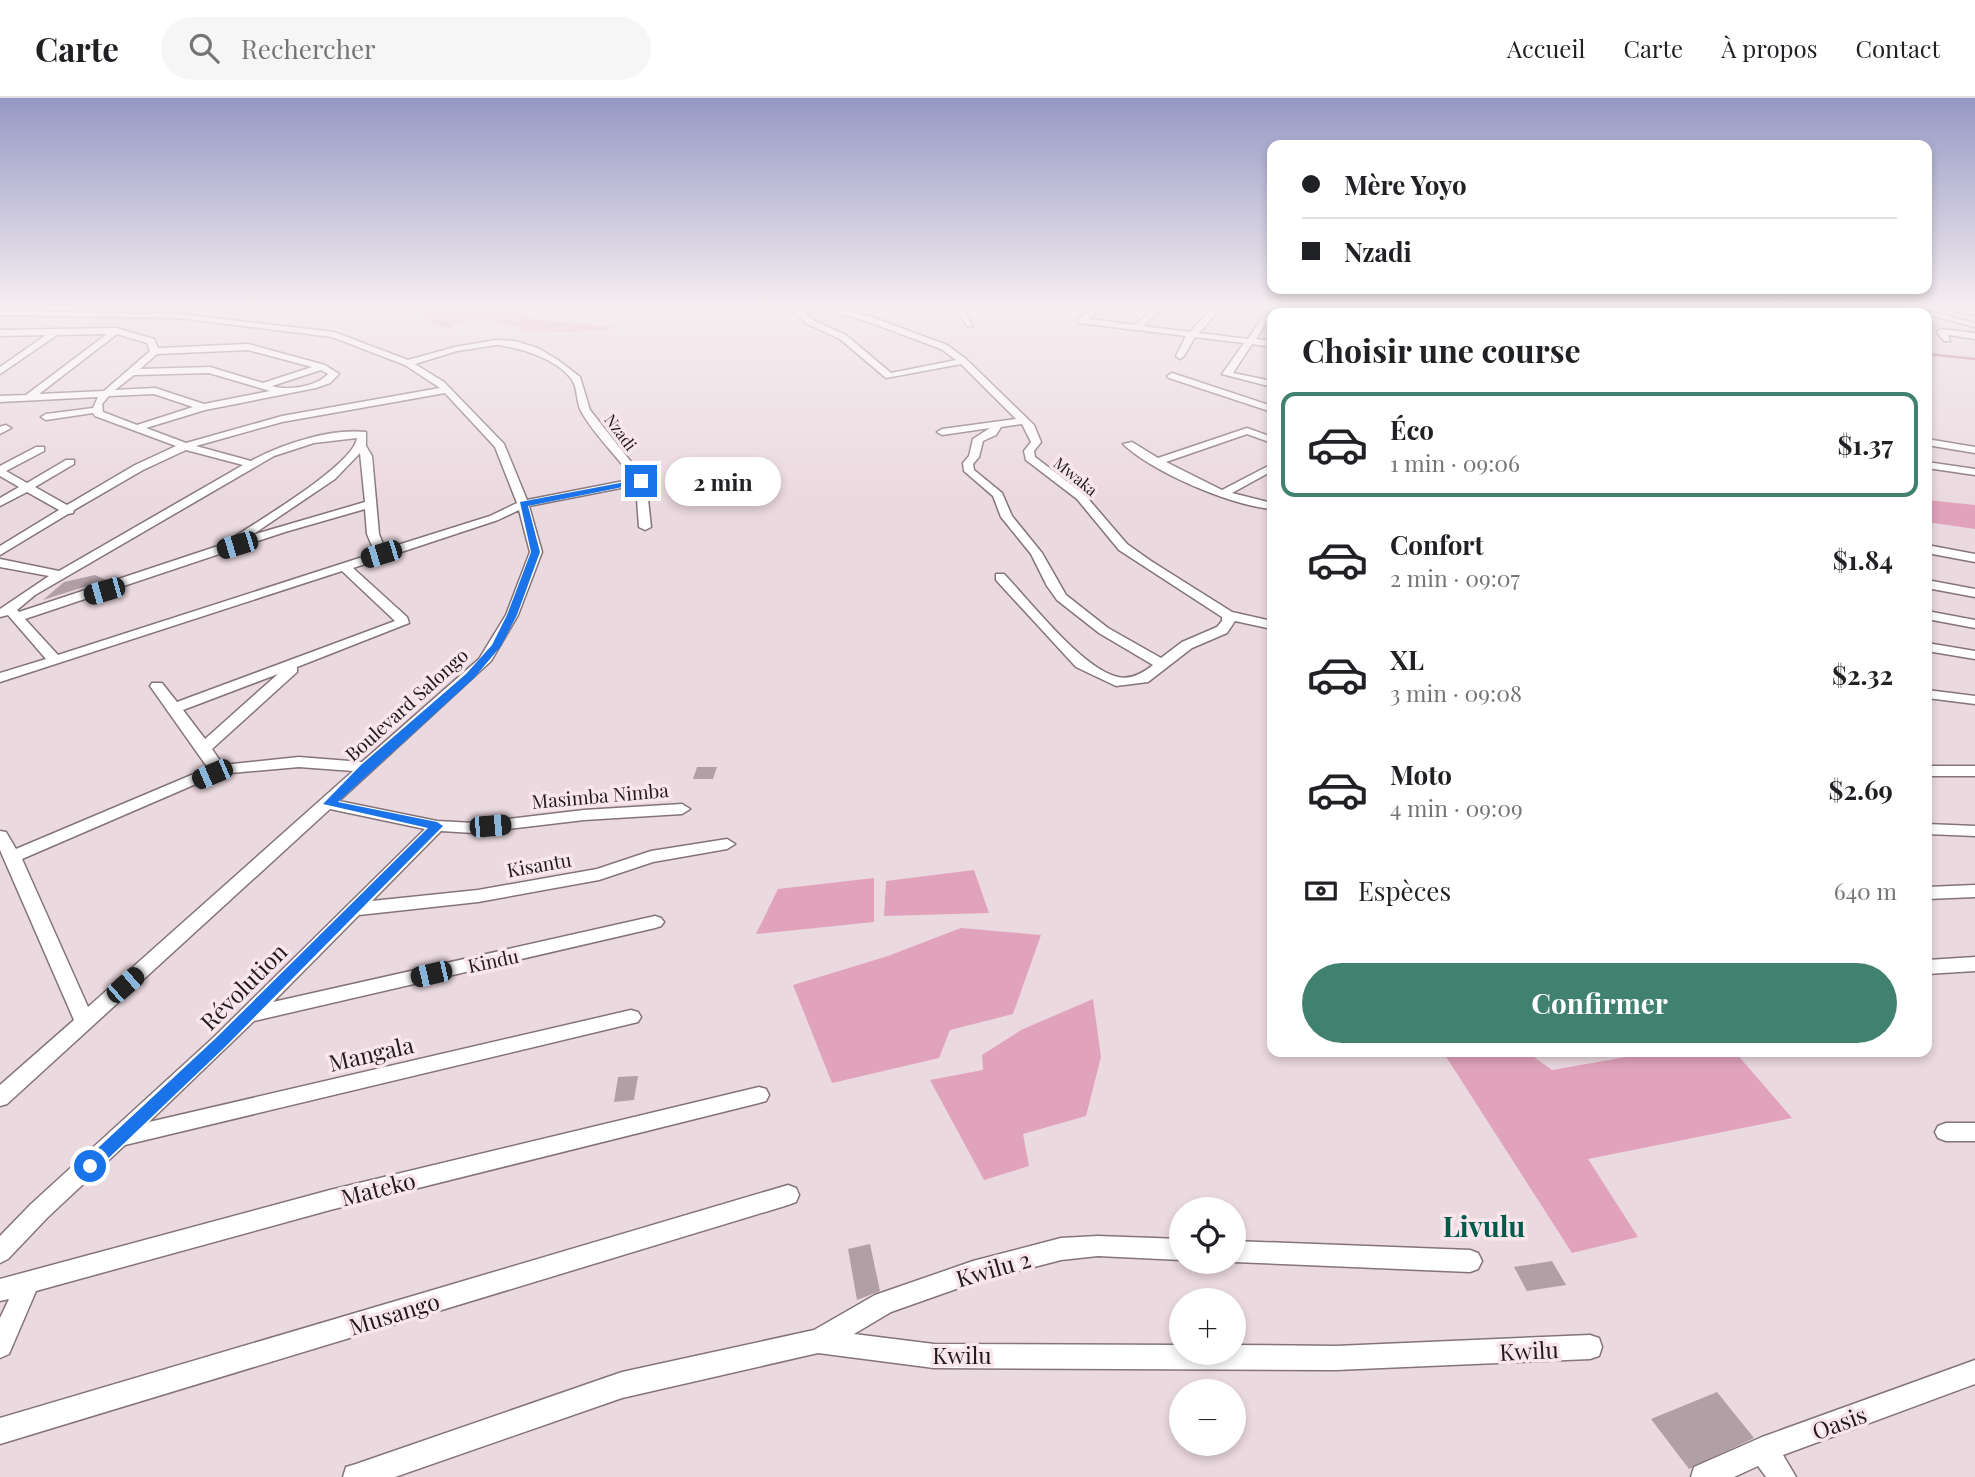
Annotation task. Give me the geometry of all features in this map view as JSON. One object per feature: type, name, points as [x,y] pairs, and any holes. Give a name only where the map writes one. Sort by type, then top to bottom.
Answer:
[{"type":"street","points":[[29,397],[64,370]]},
{"type":"street","points":[[96,410],[105,395],[134,372],[171,370]]},
{"type":"street","points":[[207,370],[282,392]]},
{"type":"street","points":[[263,386],[312,370]]},
{"type":"street","points":[[137,428],[203,407],[313,386],[332,378],[330,370]]},
{"type":"street","name":"Boulevard Salongo","points":[[0,1098],[329,804],[365,767],[470,676],[496,646],[512,615],[536,552],[523,504],[500,446],[447,390],[419,370]]},
{"type":"street","name":"Nzadi","points":[[564,370],[577,379],[585,410],[641,481]]},
{"type":"street","points":[[882,370],[889,376],[917,370]]},
{"type":"street","points":[[972,370],[1023,421]]},
{"type":"street","points":[[1230,370],[1227,374],[1267,383]]},
{"type":"street","points":[[1172,376],[1267,407]]},
{"type":"street","points":[[0,551],[133,472],[185,446],[264,424],[447,390]]},
{"type":"street","points":[[1,399],[162,392],[203,407]]},
{"type":"street","points":[[46,417],[96,410]]},
{"type":"street","points":[[96,410],[102,417],[185,446],[252,464]]},
{"type":"street","points":[[942,432],[1023,421]]},
{"type":"street","name":"Mwaka","points":[[1023,421],[1031,427],[1036,442],[1029,451],[1030,458],[1081,497],[1123,547],[1228,615],[1267,624]]},
{"type":"street","points":[[998,424],[992,433],[978,439],[974,457],[968,463],[969,471],[998,495],[1000,510],[1036,551],[1053,586],[1069,602],[1126,645],[1163,665]]},
{"type":"street","points":[[1157,462],[1247,431],[1267,438]]},
{"type":"street","points":[[9,613],[31,592],[270,454],[329,436],[362,434],[361,446],[367,456],[373,534],[381,554]]},
{"type":"street","points":[[1932,443],[1975,450]]},
{"type":"street","points":[[1128,444],[1157,462],[1224,493],[1251,503],[1267,505]]},
{"type":"street","points":[[221,550],[331,477],[361,446]]},
{"type":"street","points":[[0,471],[40,449]]},
{"type":"street","points":[[0,503],[70,462]]},
{"type":"street","points":[[1932,466],[1975,472]]},
{"type":"street","points":[[1224,493],[1267,470]]},
{"type":"street","points":[[0,471],[69,511]]},
{"type":"street","points":[[0,678],[342,565],[510,513],[523,504],[641,481]]},
{"type":"street","points":[[641,481],[638,484],[645,503],[645,527]]},
{"type":"street","points":[[9,613],[116,588],[221,550],[369,503]]},
{"type":"street","points":[[1932,550],[1975,558]]},
{"type":"street","points":[[0,563],[61,575]]},
{"type":"street","points":[[175,708],[402,623],[402,620],[342,565]]},
{"type":"street","points":[[1000,577],[1093,673],[1124,683],[1143,679],[1187,645],[1222,629],[1229,622],[1228,615]]},
{"type":"street","points":[[1932,585],[1975,593]]},
{"type":"street","points":[[9,613],[55,660]]},
{"type":"street","points":[[1932,616],[1975,624]]},
{"type":"street","points":[[1932,649],[1975,655]]},
{"type":"street","points":[[204,748],[299,662]]},
{"type":"street","points":[[157,686],[204,748],[216,770]]},
{"type":"street","points":[[1932,695],[1975,700]]},
{"type":"street","points":[[13,857],[216,770],[299,762],[365,767]]},
{"type":"street","points":[[1932,771],[1975,771]]},
{"type":"street","points":[[329,804],[437,826]]},
{"type":"street","name":"Masimba Nimba","points":[[437,826],[474,828],[584,815],[682,809]]},
{"type":"street","name":"Révolution","points":[[0,1252],[39,1211],[123,1136],[249,1015],[437,826]]},
{"type":"street","points":[[1932,829],[1975,831]]},
{"type":"street","points":[[0,836],[13,857],[84,1021]]},
{"type":"street","name":"Kisantu","points":[[355,909],[478,896],[599,874],[651,857],[727,844]]},
{"type":"street","points":[[1932,893],[1975,891]]},
{"type":"street","name":"Kindu","points":[[249,1015],[655,922]]},
{"type":"street","points":[[1932,967],[1975,964]]},
{"type":"street","name":"Mangala","points":[[123,1136],[631,1017]]},
{"type":"street","name":"Mateko","points":[[0,1290],[381,1187],[759,1095]]},
{"type":"street","points":[[1946,1132],[1975,1132]]},
{"type":"street","name":"Musango","points":[[0,1431],[788,1195]]},
{"type":"street","name":"Kwilu 2","points":[[818,1341],[884,1303],[973,1272],[1060,1249],[1098,1246],[1169,1250]]},
{"type":"street","points":[[1246,1252],[1470,1261]]},
{"type":"street","points":[[0,1346],[28,1282]]},
{"type":"street","name":"Kwilu","points":[[356,1477],[621,1385],[818,1341],[934,1356],[1336,1358],[1590,1347]]},
{"type":"street","name":"Oasis","points":[[1704,1477],[1762,1450],[1975,1372]]},
{"type":"street","points":[[1762,1450],[1783,1477]]},
{"type":"shaded area","points":[[1932,501],[1975,505],[1975,529],[1932,523]]},
{"type":"shaded area","points":[[974,870],[989,913],[884,916],[886,881]]},
{"type":"shaded area","points":[[874,878],[874,922],[756,934],[778,889]]},
{"type":"shaded area","points":[[961,928],[1041,935],[1013,1014],[950,1030],[939,1058],[832,1083],[793,985],[888,956]]},
{"type":"shaded area","points":[[1093,999],[1101,1057],[1086,1116],[1023,1134],[1029,1166],[984,1180],[930,1080],[983,1070],[982,1055],[1021,1030]]},
{"type":"shaded area","points":[[1446,1057],[1534,1057],[1552,1070],[1626,1057],[1739,1057],[1792,1118],[1588,1159],[1638,1237],[1572,1253]]},
{"type":"building","points":[[95,575],[106,580],[43,600],[64,582]]},
{"type":"building","points":[[697,767],[717,767],[713,779],[693,779]]},
{"type":"building","points":[[638,1076],[634,1100],[614,1102],[618,1077]]},
{"type":"building","points":[[870,1244],[880,1291],[857,1300],[848,1249]]},
{"type":"building","points":[[1552,1261],[1566,1285],[1527,1291],[1514,1267]]},
{"type":"building","points":[[1717,1392],[1754,1438],[1689,1469],[1651,1419]]},
{"type":"district","name":"Livulu","points":[[1484,1225]]},
{"type":"route","points":[[90,1166],[221,1042],[437,826],[329,804],[365,767],[470,676],[496,646],[512,615],[536,552],[523,504],[641,481]]}]
